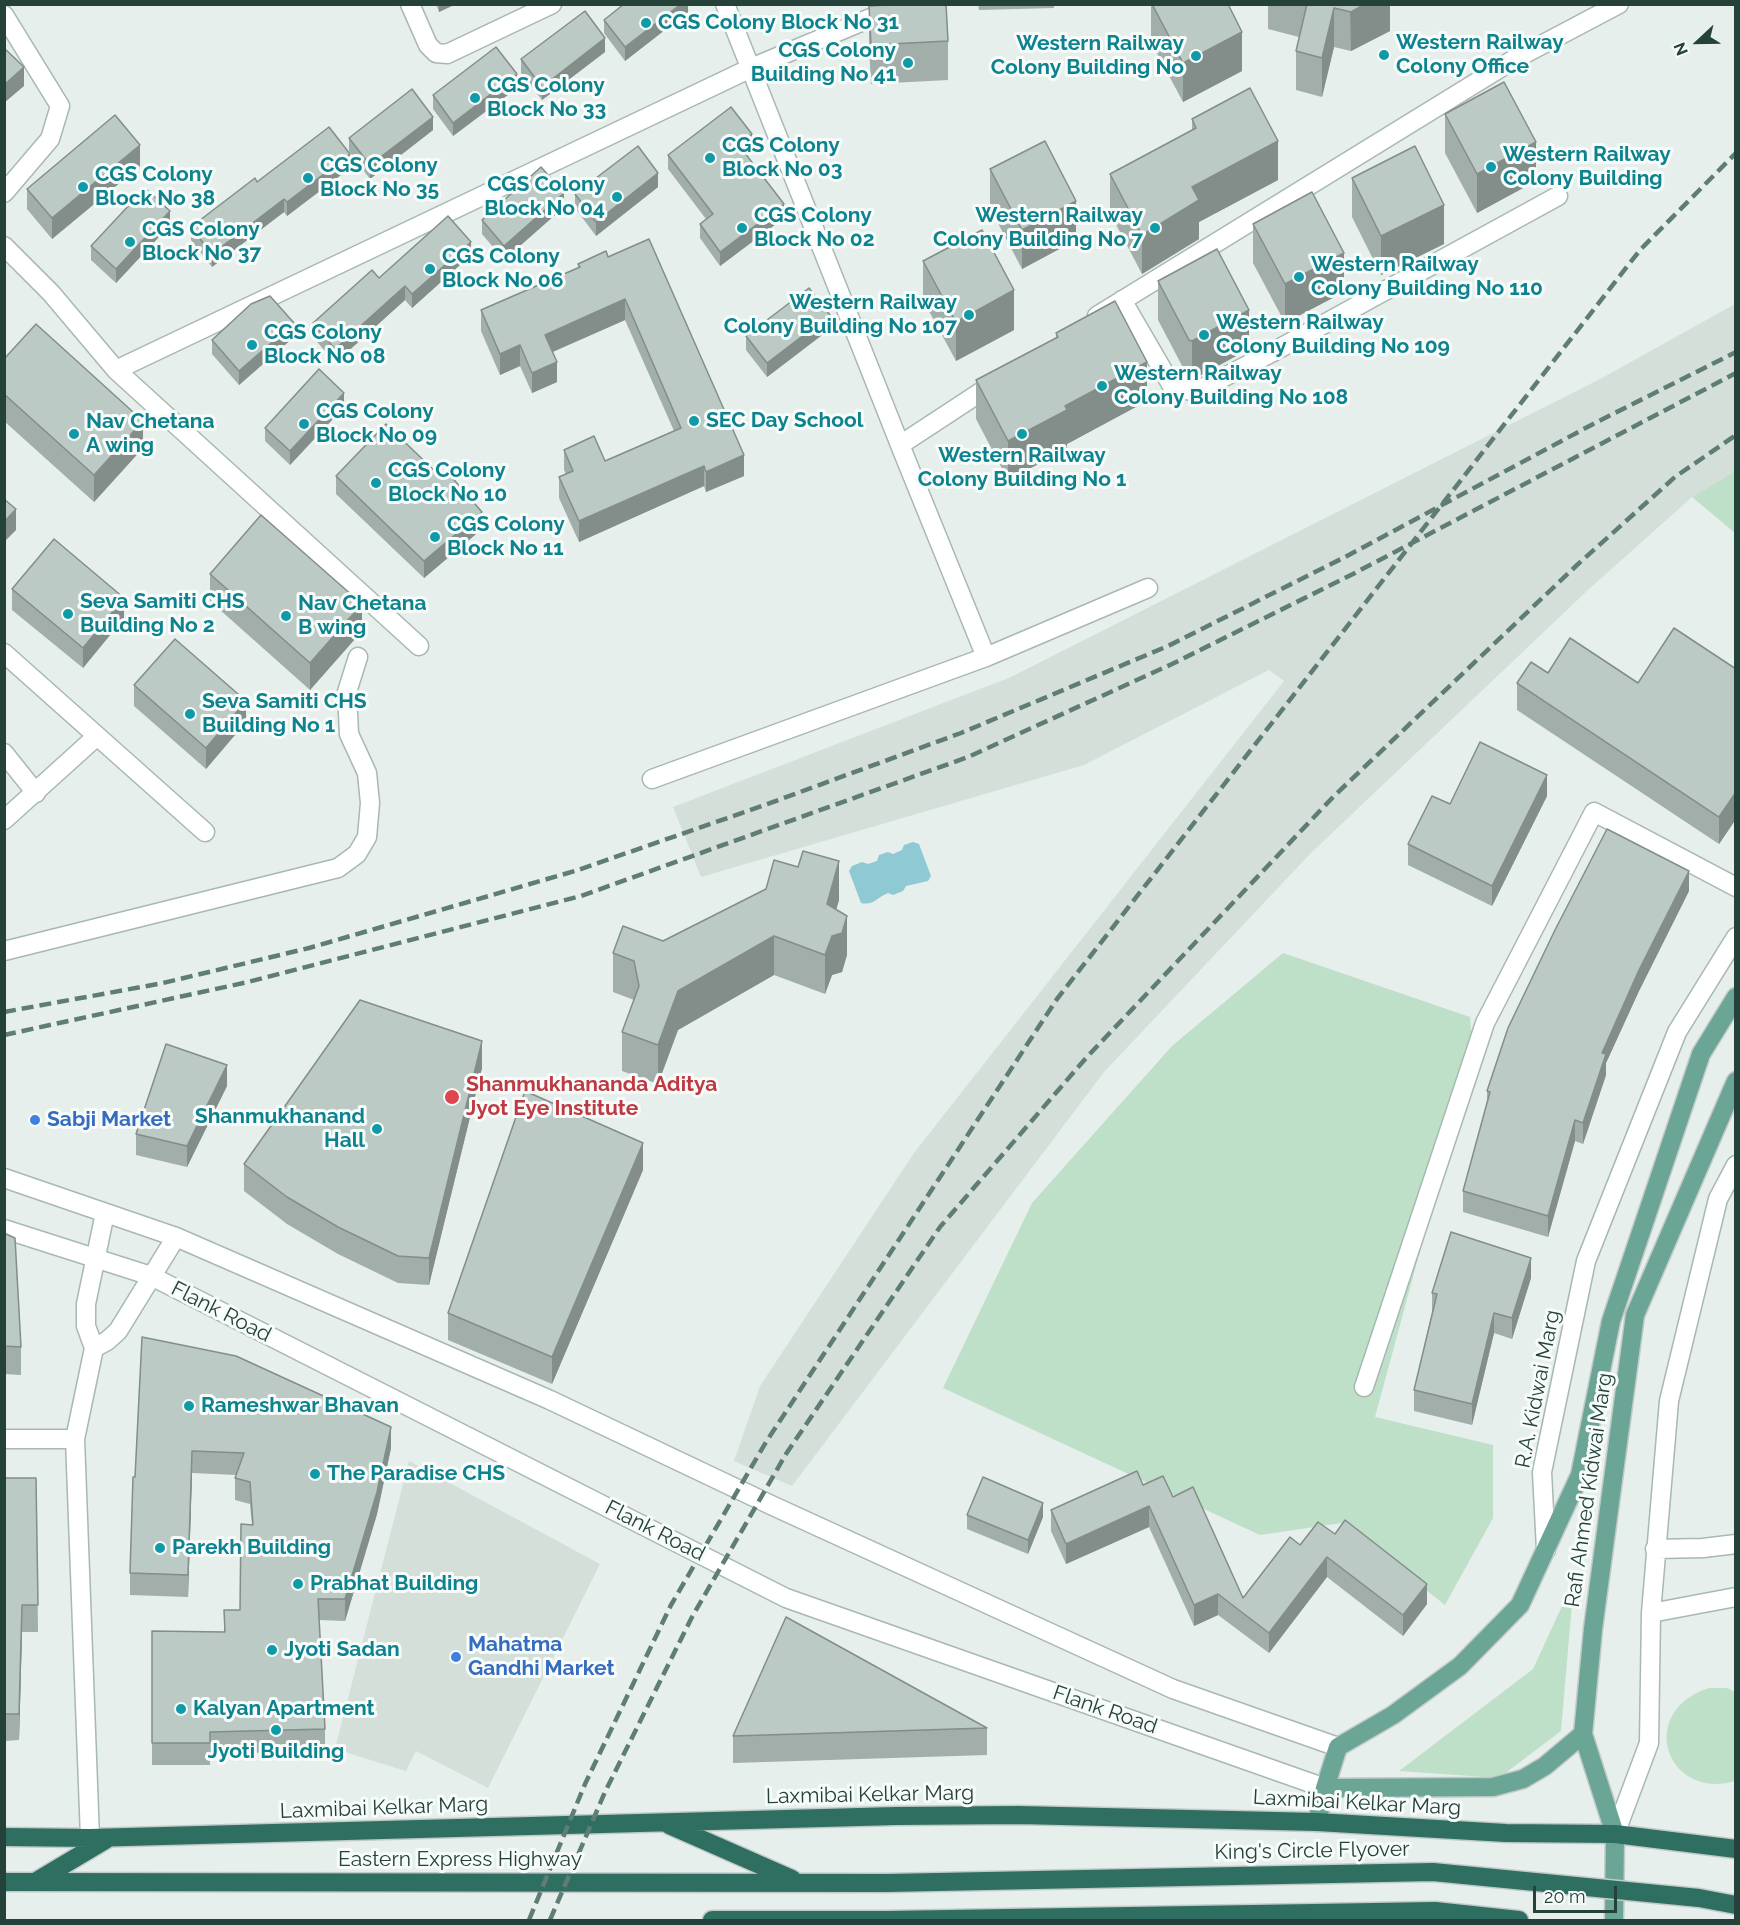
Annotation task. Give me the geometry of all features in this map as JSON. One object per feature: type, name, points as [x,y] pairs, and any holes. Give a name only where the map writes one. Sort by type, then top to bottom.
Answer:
[{"type":"highway","name":"Laxmibai Kelkar Marg","points":[[4,1837],[109,1838],[1019,1815],[1317,1822],[1506,1833],[1615,1834],[1736,1849]]},
{"type":"highway","points":[[664,1823],[799,1883]]},
{"type":"highway","points":[[34,1883],[109,1838]]},
{"type":"highway","name":"King's Circle Flyover","points":[[887,1883],[1433,1872],[1699,1898],[1736,1905]]},
{"type":"highway","name":"Eastern Express Highway","points":[[4,1882],[887,1883]]},
{"type":"highway","points":[[712,1920],[887,1920],[1435,1911],[1519,1920]]},
{"type":"main road","points":[[1546,1550],[1580,1475],[1611,1322],[1701,1054],[1736,997]]},
{"type":"main road","name":"Rafi Ahmed Kidwai Marg","points":[[1614,1920],[1615,1834],[1583,1734],[1593,1629],[1635,1315],[1736,1081]]},
{"type":"main road","name":"R.A. Kidwai Marg","points":[[1338,1747],[1393,1715],[1460,1666],[1520,1605],[1546,1550]]},
{"type":"main road","points":[[1325,1788],[1493,1787],[1523,1779],[1545,1767],[1583,1734]]},
{"type":"main road","points":[[1317,1822],[1338,1747]]},
{"type":"street","points":[[410,4],[428,45],[436,53],[447,54],[552,4]]},
{"type":"street","points":[[724,4],[986,657]]},
{"type":"street","points":[[116,370],[751,68],[904,4]]},
{"type":"street","points":[[1084,325],[1513,60],[1620,4]]},
{"type":"street","points":[[4,15],[60,106],[50,139],[4,193]]},
{"type":"street","points":[[1122,300],[1172,386],[1195,392],[1558,196]]},
{"type":"street","points":[[4,246],[51,293],[116,370],[419,646]]},
{"type":"street","points":[[900,445],[1006,376]]},
{"type":"street","points":[[652,779],[986,657],[1148,588]]},
{"type":"street","points":[[4,653],[205,832]]},
{"type":"street","points":[[4,951],[338,868],[357,854],[367,837],[370,803],[366,773],[349,734],[347,692],[358,657]]},
{"type":"street","points":[[4,820],[97,736]]},
{"type":"street","points":[[4,753],[36,793]]},
{"type":"street","points":[[1364,1387],[1485,1023],[1594,812],[1736,887]]},
{"type":"street","name":"R.A. Kidwai Marg","points":[[1546,1550],[1542,1472],[1586,1261],[1677,1032],[1736,937]]},
{"type":"street","points":[[1615,1834],[1649,1743],[1651,1613],[1669,1401],[1718,1199],[1736,1166]]},
{"type":"street","points":[[4,1178],[176,1237],[550,1400],[771,1505],[1173,1689],[1338,1747]]},
{"type":"street","points":[[90,1838],[75,1440],[94,1348],[86,1326],[86,1304],[105,1213]]},
{"type":"street","name":"Flank Road","points":[[4,1229],[151,1276],[786,1598],[1325,1788]]},
{"type":"street","points":[[94,1348],[107,1341],[118,1331],[176,1237]]},
{"type":"street","points":[[4,1439],[75,1440]]},
{"type":"street","points":[[1655,1549],[1703,1548],[1736,1544]]},
{"type":"street","points":[[1651,1613],[1736,1597]]},
{"type":"shaded area","points":[[1735,304],[1735,471],[1692,497],[1588,590],[1311,853],[1104,1072],[792,1486],[734,1461],[760,1386],[914,1153],[1284,681],[1269,670],[1084,765],[701,877],[673,807],[1011,677],[1602,378]]},
{"type":"shaded area","name":"Mahatma Gandhi Market","points":[[409,1461],[600,1564],[488,1788],[416,1751],[406,1771],[335,1749]]},
{"type":"green space","points":[[1735,471],[1735,533],[1692,497]]},
{"type":"green space","points":[[1283,953],[1470,1017],[1473,1056],[1375,1417],[1493,1445],[1493,1518],[1445,1605],[1342,1523],[1260,1535],[943,1388],[1032,1203],[1172,1046]]},
{"type":"green space","points":[[1574,1580],[1561,1731],[1499,1778],[1399,1771],[1533,1669]]},
{"type":"green space","points":[[1709,1688],[1727,1688],[1735,1692],[1735,1781],[1711,1784],[1692,1778],[1677,1766],[1669,1751],[1667,1733],[1673,1715],[1686,1699]]},
{"type":"water","points":[[913,842],[919,844],[931,876],[928,881],[906,886],[903,891],[893,895],[888,893],[872,902],[861,903],[849,871],[852,866],[862,862],[868,864],[877,861],[879,855],[888,852],[893,854],[902,850],[904,845]]},
{"type":"building","points":[[624,4],[681,4],[625,47],[604,20]]},
{"type":"building","points":[[946,4],[948,41],[871,45],[869,6]]},
{"type":"building","points":[[1152,4],[1228,4],[1242,32],[1183,63]]},
{"type":"building","points":[[1307,4],[1365,4],[1351,12],[1334,8],[1322,58],[1296,51]]},
{"type":"building","points":[[585,11],[605,38],[542,87],[521,59]]},
{"type":"building","name":"CGS Colony Block No 33","points":[[496,47],[517,74],[453,123],[433,95]]},
{"type":"building","points":[[4,48],[24,67],[4,85]]},
{"type":"building","points":[[1504,82],[1536,142],[1477,174],[1445,114]]},
{"type":"building","points":[[1250,88],[1278,141],[1192,187],[1199,200],[1142,235],[1110,174],[1196,128],[1192,119]]},
{"type":"building","points":[[412,89],[433,117],[370,165],[349,138]]},
{"type":"building","points":[[731,107],[752,134],[738,144],[784,204],[720,252],[700,224],[713,214],[668,155]]},
{"type":"building","points":[[115,115],[140,145],[52,218],[27,189]]},
{"type":"building","points":[[329,127],[350,154],[287,202],[284,199],[212,254],[191,227],[255,178],[257,182]]},
{"type":"building","points":[[1045,141],[1076,201],[1022,230],[990,169]]},
{"type":"building","name":"CGS Colony Block No 04","points":[[638,146],[658,173],[596,222],[575,194]]},
{"type":"building","points":[[1415,146],[1444,205],[1381,236],[1352,178]]},
{"type":"building","points":[[541,167],[564,193],[504,246],[482,220]]},
{"type":"building","name":"CGS Colony Block No 37","points":[[145,188],[170,211],[116,269],[91,246]]},
{"type":"building","points":[[1312,192],[1344,253],[1285,284],[1253,224]]},
{"type":"building","points":[[448,216],[471,242],[412,294],[405,286],[335,349],[313,323],[372,270],[379,278]]},
{"type":"building","points":[[982,230],[1014,290],[956,322],[923,261]]},
{"type":"building","name":"SEC Day School","points":[[649,239],[744,455],[706,472],[704,466],[579,521],[559,477],[573,471],[564,450],[594,436],[605,461],[681,428],[625,299],[545,335],[557,362],[532,373],[520,345],[500,354],[481,310],[580,267],[578,264],[606,251],[608,257]]},
{"type":"building","points":[[1217,249],[1249,310],[1192,341],[1189,340],[1158,281]]},
{"type":"building","points":[[809,288],[830,315],[767,363],[746,336]]},
{"type":"building","name":"CGS Colony Block No 08","points":[[270,296],[294,323],[239,371],[212,340],[251,304]]},
{"type":"building","points":[[1115,301],[1147,362],[1065,406],[1067,410],[1008,441],[976,380],[1058,337],[1056,333]]},
{"type":"building","name":"Nav Chetana A wing","points":[[36,324],[143,421],[94,475],[4,394],[4,359]]},
{"type":"building","name":"CGS Colony Block No 09","points":[[319,369],[344,393],[290,451],[265,428]]},
{"type":"building","points":[[386,424],[443,479],[449,474],[482,512],[424,561],[336,476]]},
{"type":"building","points":[[4,499],[16,509],[4,522]]},
{"type":"building","name":"Nav Chetana B wing","points":[[261,515],[362,604],[310,663],[210,574]]},
{"type":"building","name":"Seva Samiti CHS Building No 2","points":[[54,539],[124,598],[83,648],[12,589]]},
{"type":"building","points":[[1674,628],[1736,669],[1736,792],[1719,817],[1517,683],[1531,662],[1548,673],[1570,638],[1638,683]]},
{"type":"building","name":"Seva Samiti CHS Building No 1","points":[[175,639],[246,701],[206,748],[134,685]]},
{"type":"building","points":[[1480,742],[1547,775],[1492,886],[1408,844],[1432,796],[1450,804]]},
{"type":"building","points":[[1607,829],[1689,871],[1639,970],[1602,1053],[1606,1054],[1583,1123],[1575,1120],[1548,1216],[1463,1191],[1490,1092],[1487,1091],[1508,1028]]},
{"type":"building","points":[[803,851],[839,861],[827,904],[847,916],[842,933],[832,936],[825,955],[774,936],[678,991],[658,1045],[622,1032],[639,986],[634,961],[613,953],[623,926],[663,941],[766,889],[774,860],[798,867]]},
{"type":"building","name":"Shanmukhanand Hall","points":[[360,1000],[482,1041],[429,1258],[398,1256],[338,1227],[287,1197],[244,1164]]},
{"type":"building","points":[[166,1044],[227,1065],[187,1146],[136,1134]]},
{"type":"building","points":[[525,1091],[643,1143],[552,1357],[448,1313]]},
{"type":"building","points":[[1451,1232],[1531,1258],[1512,1318],[1494,1313],[1472,1404],[1414,1390],[1437,1294],[1432,1293]]},
{"type":"building","points":[[4,1233],[15,1238],[21,1347],[4,1346]]},
{"type":"building","points":[[142,1337],[236,1356],[391,1427],[377,1492],[345,1599],[318,1599],[325,1729],[210,1732],[210,1743],[152,1743],[152,1631],[225,1632],[224,1610],[240,1610],[241,1524],[253,1525],[250,1482],[235,1478],[244,1453],[192,1451],[188,1575],[130,1573],[133,1477],[135,1477]]},
{"type":"building","points":[[1137,1471],[1143,1485],[1163,1476],[1173,1497],[1193,1487],[1243,1598],[1290,1537],[1300,1545],[1318,1522],[1335,1534],[1345,1520],[1427,1584],[1403,1615],[1327,1557],[1269,1633],[1218,1594],[1194,1605],[1149,1506],[1066,1544],[1051,1510]]},
{"type":"building","points":[[983,1477],[1043,1503],[1028,1540],[967,1515]]},
{"type":"building","points":[[4,1478],[36,1478],[38,1605],[22,1605],[19,1714],[4,1714]]},
{"type":"building","points":[[786,1617],[987,1728],[733,1736]]},
{"type":"railway","points":[[529,1920],[585,1784],[671,1605],[766,1442],[1057,999],[1640,250],[1736,153]]},
{"type":"railway","points":[[4,1012],[163,983],[309,948],[575,871],[961,733],[1168,646],[1345,557],[1595,423],[1736,352]]},
{"type":"railway","points":[[4,1035],[248,982],[581,896],[968,757],[1172,664],[1351,575],[1736,373]]},
{"type":"railway","points":[[550,1920],[605,1792],[692,1617],[786,1454],[940,1227],[1086,1058],[1334,796],[1577,565],[1675,477],[1736,435]]},
{"type":"place","name":"CGS Colony Block No 31","points":[[646,23]]},
{"type":"place","name":"Western Railway Colony Office","points":[[1384,55]]},
{"type":"place","name":"Western Railway Colony Building No","points":[[1196,56]]},
{"type":"place","name":"CGS Colony Building No 41","points":[[908,63]]},
{"type":"place","name":"CGS Colony Block No 33","points":[[475,98]]},
{"type":"place","name":"CGS Colony Block No 03","points":[[710,158]]},
{"type":"place","name":"Western Railway Colony Building","points":[[1491,167]]},
{"type":"place","name":"CGS Colony Block No 35","points":[[308,178]]},
{"type":"place","name":"CGS Colony Block No 38","points":[[83,187]]},
{"type":"place","name":"CGS Colony Block No 04","points":[[617,197]]},
{"type":"place","name":"CGS Colony Block No 02","points":[[742,228]]},
{"type":"place","name":"Western Railway Colony Building No 7","points":[[1155,228]]},
{"type":"place","name":"CGS Colony Block No 37","points":[[130,242]]},
{"type":"place","name":"CGS Colony Block No 06","points":[[430,269]]},
{"type":"place","name":"Western Railway Colony Building No 110","points":[[1299,277]]},
{"type":"place","name":"Western Railway Colony Building No 107","points":[[969,315]]},
{"type":"place","name":"Western Railway Colony Building No 109","points":[[1204,335]]},
{"type":"place","name":"CGS Colony Block No 08","points":[[252,345]]},
{"type":"place","name":"Western Railway Colony Building No 108","points":[[1102,386]]},
{"type":"place","name":"SEC Day School","points":[[694,421]]},
{"type":"place","name":"CGS Colony Block No 09","points":[[304,424]]},
{"type":"place","name":"Nav Chetana A wing","points":[[74,434]]},
{"type":"place","name":"Western Railway Colony Building No 1","points":[[1022,434]]},
{"type":"place","name":"CGS Colony Block No 10","points":[[376,483]]},
{"type":"place","name":"CGS Colony Block No 11","points":[[435,537]]},
{"type":"place","name":"Seva Samiti CHS Building No 2","points":[[68,614]]},
{"type":"place","name":"Nav Chetana B wing","points":[[286,616]]},
{"type":"place","name":"Seva Samiti CHS Building No 1","points":[[190,714]]},
{"type":"place","name":"Shanmukhananda Aditya Jyot Eye Institute","points":[[452,1097]]},
{"type":"place","name":"Sabji Market","points":[[35,1120]]},
{"type":"place","name":"Shanmukhanand Hall","points":[[377,1129]]},
{"type":"place","name":"Rameshwar Bhavan","points":[[189,1406]]},
{"type":"place","name":"The Paradise CHS","points":[[315,1474]]},
{"type":"place","name":"Parekh Building","points":[[160,1548]]},
{"type":"place","name":"Prabhat Building","points":[[298,1584]]},
{"type":"place","name":"Jyoti Sadan","points":[[272,1650]]},
{"type":"place","name":"Mahatma Gandhi Market","points":[[456,1657]]},
{"type":"place","name":"Kalyan Apartment","points":[[181,1709]]},
{"type":"place","name":"Jyoti Building","points":[[276,1730]]}]
